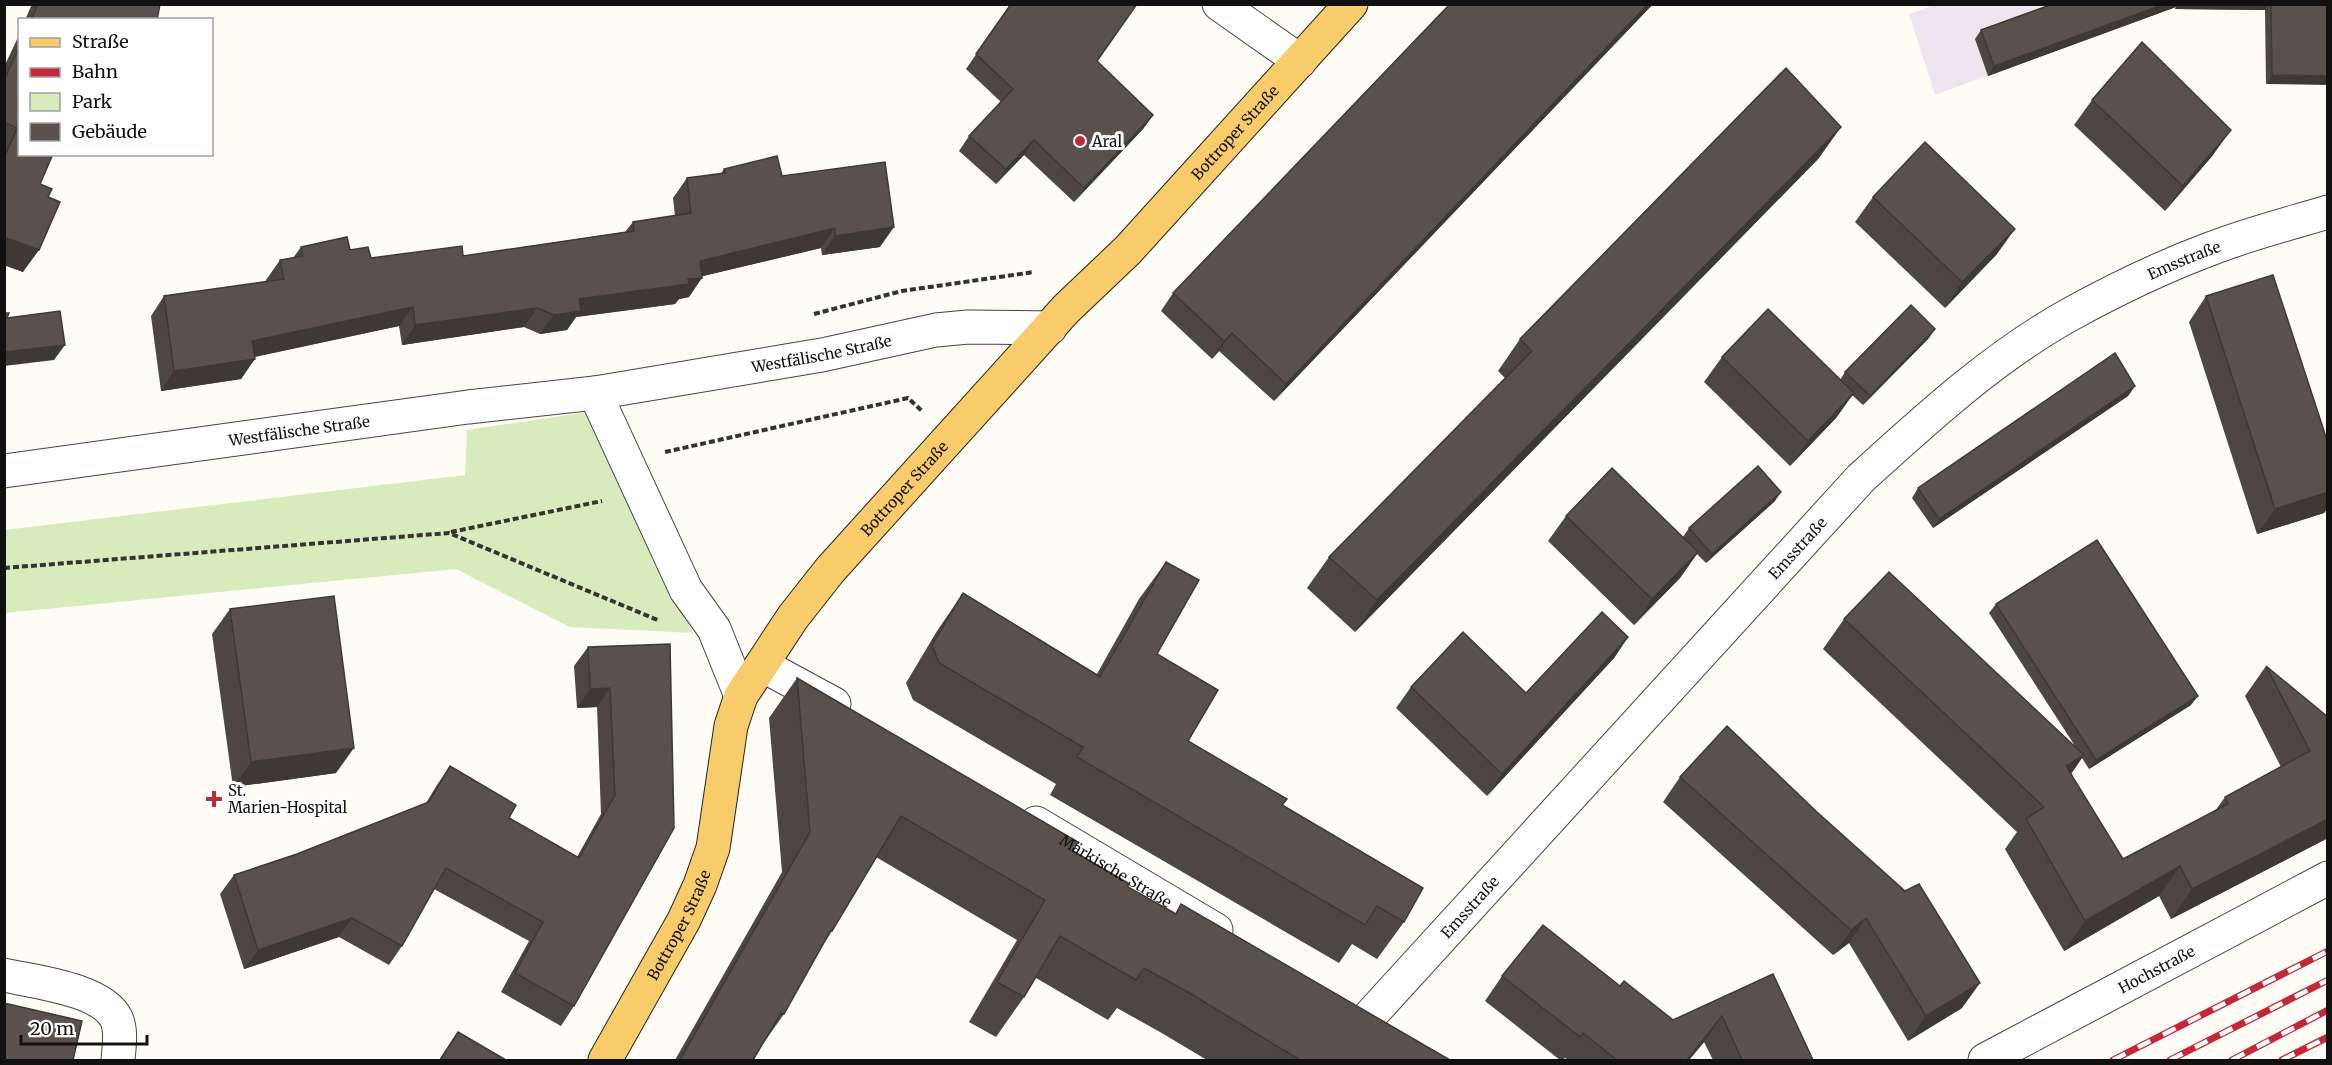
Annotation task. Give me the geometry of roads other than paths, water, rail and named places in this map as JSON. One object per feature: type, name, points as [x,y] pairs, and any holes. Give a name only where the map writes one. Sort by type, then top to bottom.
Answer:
[{"type":"main road","name":"Bottroper Straße","points":[[606,1060],[684,920],[700,885],[713,848],[732,726],[741,696],[793,617],[830,570],[1066,309],[1143,234],[1351,4]]},
{"type":"street","points":[[1219,4],[1300,61]]},
{"type":"street","name":"Emsstraße","points":[[1397,1037],[1357,1013],[1861,478],[1937,409],[2016,350],[2069,315],[2211,248],[2328,212]]},
{"type":"street","name":"Westfälische Straße","points":[[4,471],[468,407],[595,393],[822,355],[936,330],[968,327],[1050,328]]},
{"type":"street","points":[[595,393],[687,590],[714,629],[741,696]]},
{"type":"street","points":[[762,665],[859,719]]},
{"type":"street","name":"Märkische Straße","points":[[1011,809],[1245,947]]},
{"type":"street","name":"Hochstraße","points":[[1984,1060],[2328,878]]},
{"type":"street","points":[[4,975],[88,994],[107,1005],[117,1020],[118,1060]]},
{"type":"railway","points":[[2113,1060],[2328,951]]},
{"type":"railway","points":[[2170,1060],[2328,980]]},
{"type":"railway","points":[[2232,1060],[2328,1010]]},
{"type":"railway","points":[[2282,1060],[2328,1037]]},
{"type":"place","name":"Aral","points":[[1080,141]]},
{"type":"place","name":"St. Marien-Hospital","points":[[214,799]]}]
